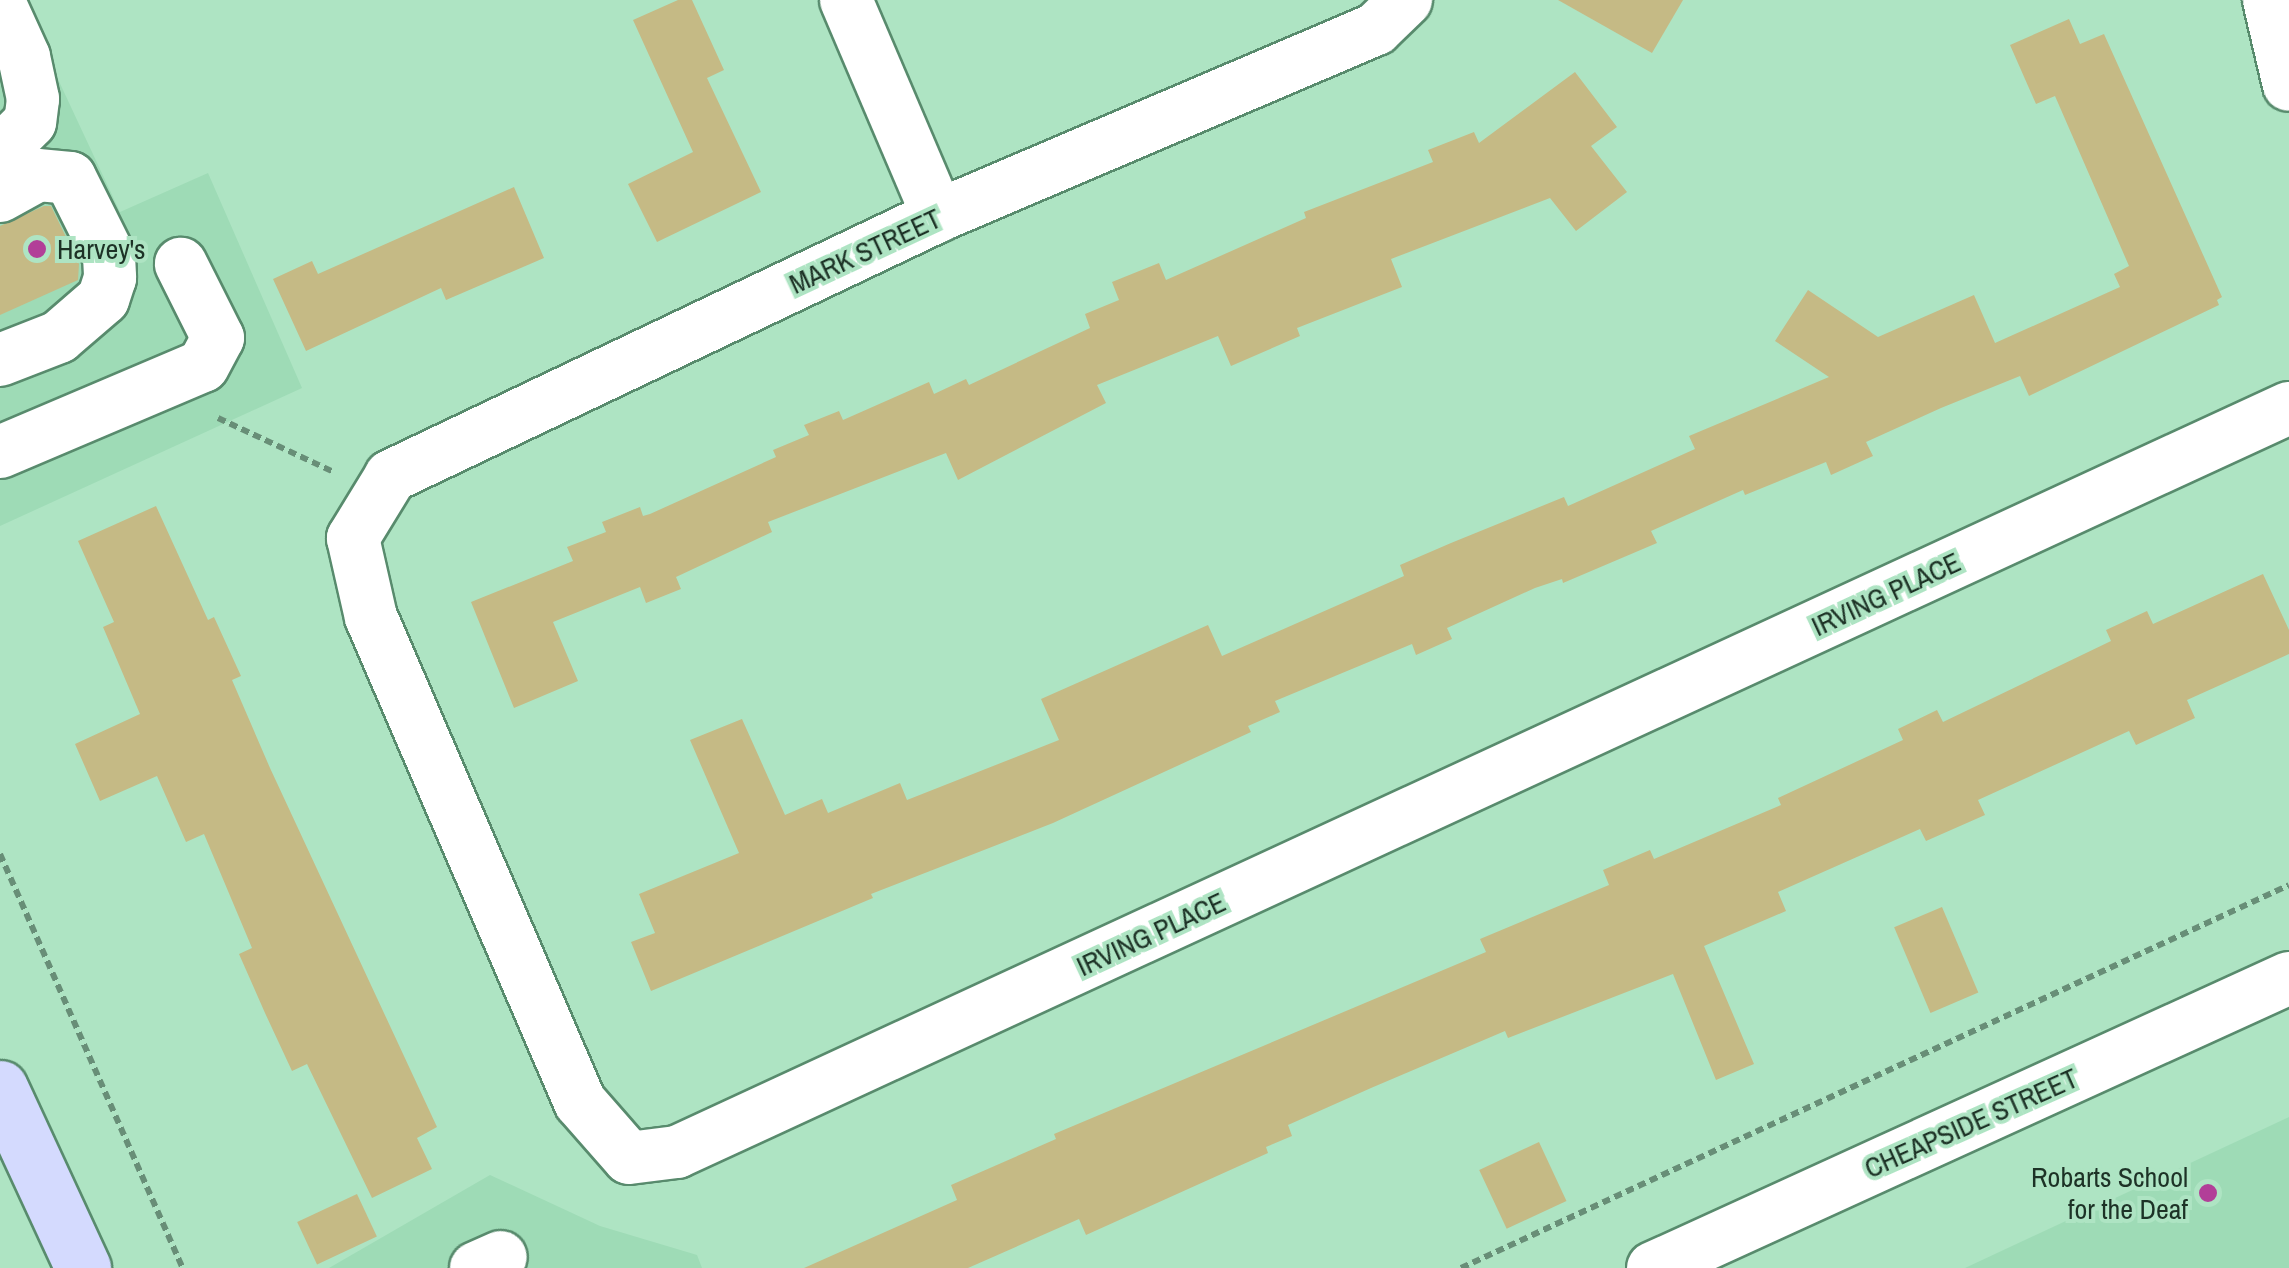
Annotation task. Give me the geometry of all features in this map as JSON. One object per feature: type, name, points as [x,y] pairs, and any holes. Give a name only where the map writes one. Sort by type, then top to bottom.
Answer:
[{"type":"main road","points":[[0,1088],[83,1268]]},
{"type":"street","points":[[846,0],[938,216]]},
{"type":"street","name":"MARK STREET","points":[[353,538],[390,476],[938,216],[1376,29],[1406,0]]},
{"type":"street","points":[[2269,0],[2289,84]]},
{"type":"street","points":[[0,4],[24,57],[33,99],[30,122],[0,152]]},
{"type":"street","points":[[0,196],[38,174],[70,178],[109,256],[110,278],[103,299],[59,336],[0,360]]},
{"type":"street","points":[[0,452],[203,366],[218,338],[181,264]]},
{"type":"street","name":"IRVING PLACE","points":[[353,538],[371,616],[580,1102],[628,1158],[677,1152],[2289,408]]},
{"type":"street","name":"CHEAPSIDE STREET","points":[[1653,1268],[2289,978]]},
{"type":"path","points":[[204,411],[339,474]]},
{"type":"path","points":[[0,854],[183,1268]]},
{"type":"path","points":[[1460,1268],[2289,885]]},
{"type":"shaded area","points":[[0,0],[21,0],[120,212],[208,173],[302,388],[0,526]]},
{"type":"shaded area","name":"Robarts School for the Deaf","points":[[2289,1117],[2289,1268],[1965,1268]]},
{"type":"shaded area","points":[[490,1175],[600,1226],[697,1255],[702,1268],[329,1268]]},
{"type":"building","points":[[678,0],[692,0],[724,70],[707,78],[761,192],[657,242],[628,184],[693,152],[633,20]]},
{"type":"building","points":[[1558,0],[1683,0],[1652,53]]},
{"type":"building","points":[[2069,19],[2080,44],[2104,34],[2222,297],[2217,300],[2219,305],[2029,396],[2020,376],[1941,408],[1866,442],[1873,456],[1831,475],[1826,462],[1745,495],[1743,490],[1651,531],[1657,543],[1563,583],[1562,579],[1535,588],[1447,628],[1452,639],[1416,655],[1412,644],[1275,701],[1280,712],[1248,726],[1251,732],[1053,823],[871,894],[873,898],[651,991],[631,942],[655,933],[639,894],[739,853],[690,740],[742,719],[785,815],[822,799],[828,813],[900,783],[907,800],[1059,740],[1041,699],[1208,625],[1222,656],[1404,576],[1400,565],[1564,497],[1568,506],[1695,449],[1689,436],[1829,377],[1775,341],[1808,290],[1878,337],[1974,295],[1995,343],[2120,287],[2114,274],[2129,266],[2055,96],[2036,104],[2010,45]]},
{"type":"building","points":[[1575,72],[1617,127],[1591,146],[1627,192],[1576,231],[1550,198],[1391,259],[1402,287],[1297,328],[1300,336],[1231,366],[1218,336],[1097,385],[1106,403],[958,480],[946,453],[768,522],[772,532],[676,577],[681,589],[646,603],[640,587],[553,622],[578,681],[514,708],[471,602],[573,561],[567,547],[606,532],[602,522],[640,507],[643,516],[650,514],[776,457],[773,450],[809,435],[804,425],[839,411],[843,420],[929,382],[934,394],[966,379],[969,385],[1090,328],[1085,314],[1119,300],[1112,282],[1159,263],[1166,280],[1306,218],[1304,212],[1433,162],[1428,150],[1474,132],[1479,143]]},
{"type":"building","points":[[514,187],[544,258],[446,300],[441,288],[306,351],[273,279],[312,261],[318,274]]},
{"type":"building","name":"Harvey's","points":[[51,206],[79,264],[78,280],[0,315],[0,226]]},
{"type":"building","points":[[156,506],[208,620],[214,617],[241,676],[232,680],[270,768],[437,1127],[417,1138],[432,1169],[372,1198],[307,1064],[292,1071],[265,1013],[239,954],[252,948],[204,834],[186,842],[157,776],[100,801],[75,744],[140,714],[103,627],[114,622],[78,541]]},
{"type":"building","points":[[2263,574],[2289,630],[2289,654],[2187,700],[2195,718],[2136,745],[2129,731],[1978,800],[1985,815],[1926,841],[1920,829],[1778,892],[1786,911],[1704,946],[1754,1064],[1716,1080],[1673,974],[1508,1038],[1505,1031],[1371,1088],[1288,1125],[1292,1136],[1266,1147],[1268,1153],[1086,1235],[1079,1219],[968,1268],[804,1268],[957,1200],[951,1185],[1056,1139],[1054,1134],[1486,952],[1480,939],[1609,885],[1603,870],[1650,850],[1654,859],[1781,805],[1778,798],[1903,740],[1898,729],[1937,710],[1943,722],[2111,641],[2106,630],[2147,611],[2153,624]]},
{"type":"building","points":[[1942,907],[1978,993],[1930,1013],[1894,927]]},
{"type":"building","points":[[1539,1142],[1566,1201],[1507,1229],[1479,1170]]},
{"type":"building","points":[[357,1194],[377,1237],[317,1264],[297,1222]]},
{"type":"place","name":"Harvey's","points":[[37,249]]},
{"type":"place","name":"Robarts School for the Deaf","points":[[2208,1193]]}]
